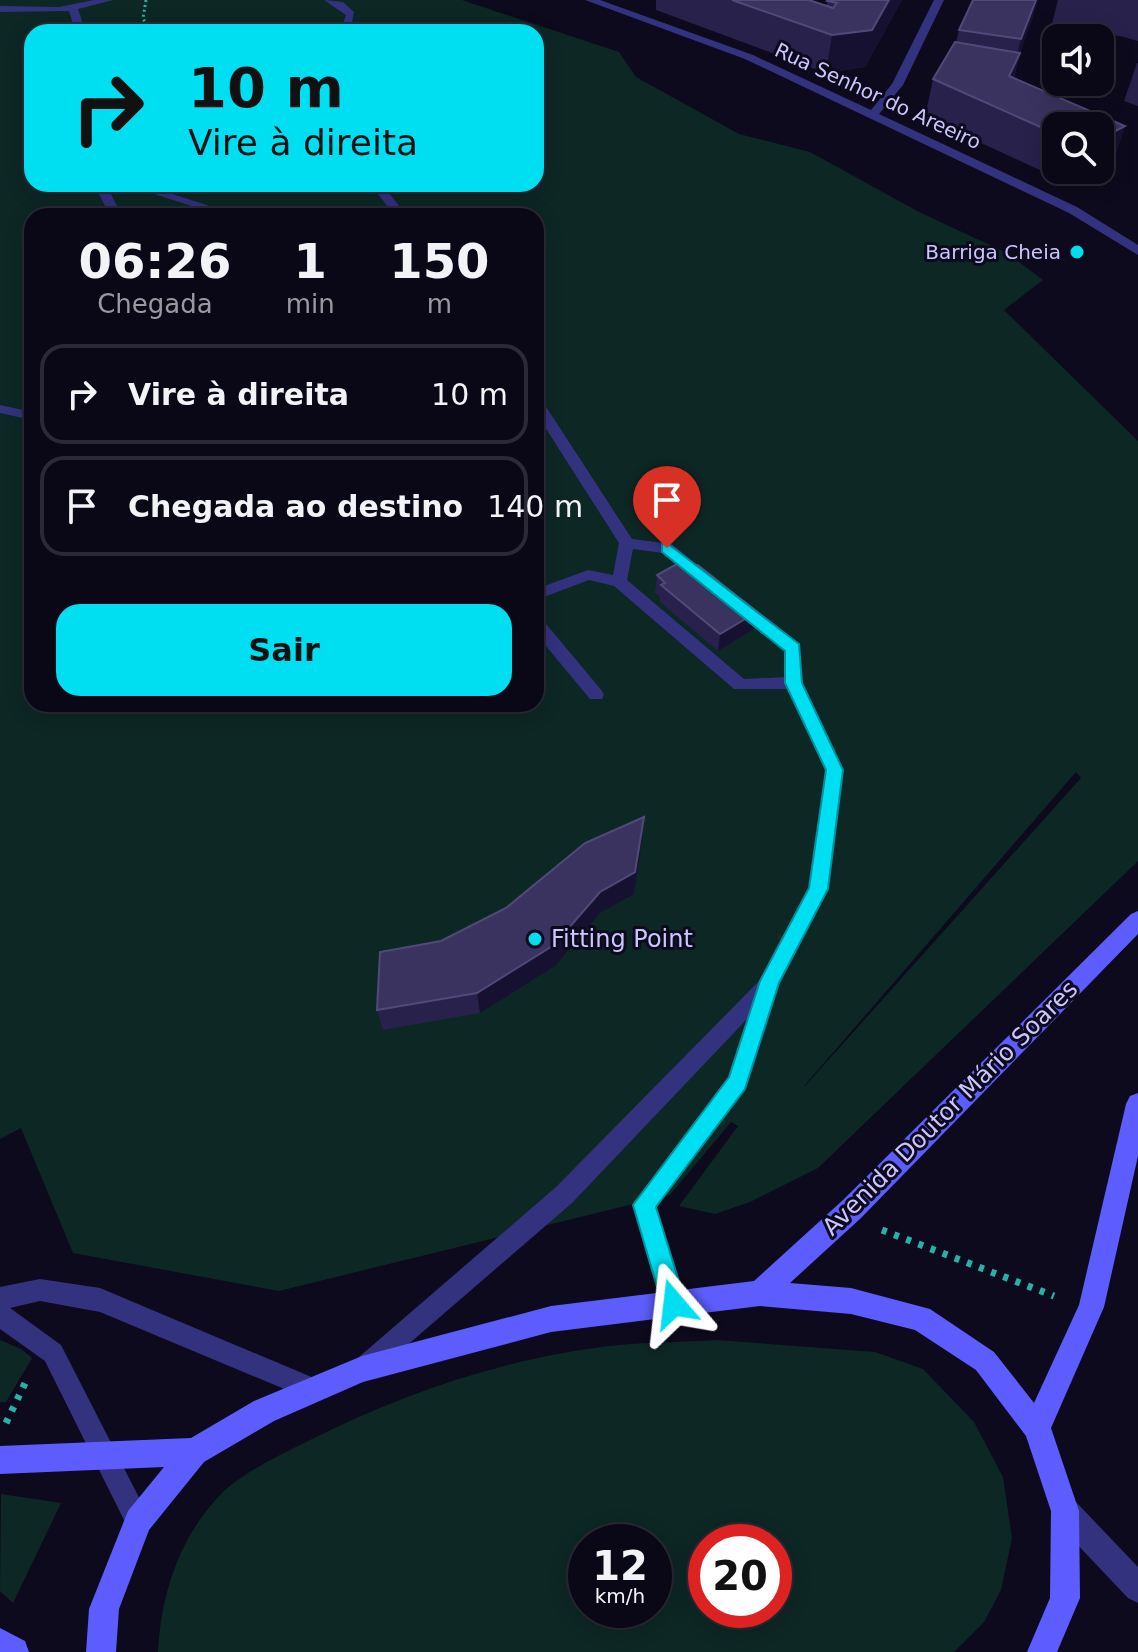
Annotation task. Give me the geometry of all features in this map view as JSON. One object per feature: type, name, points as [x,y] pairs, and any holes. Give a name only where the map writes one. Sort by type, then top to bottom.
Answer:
[{"type":"main road","name":"Avenida Doutor Mário Soares","points":[[760,1293],[852,1209],[1138,920]]},
{"type":"main road","points":[[1037,1428],[1091,1307],[1138,1104]]},
{"type":"main road","points":[[101,1652],[104,1609],[138,1521],[194,1452],[264,1411],[362,1369],[551,1319],[760,1293],[851,1301],[921,1318],[985,1361],[1037,1428],[1065,1511],[1065,1598],[1042,1652]]},
{"type":"main road","points":[[0,1460],[194,1452]]},
{"type":"main road","points":[[0,1643],[14,1652]]},
{"type":"street","name":"Rua Senhor do Areeiro","points":[[590,0],[749,57],[1073,210],[1138,251]]},
{"type":"street","points":[[872,116],[897,85],[939,0]]},
{"type":"street","points":[[1065,1511],[1138,1588]]},
{"type":"lane","points":[[0,9],[59,10],[108,0]]},
{"type":"lane","points":[[329,0],[340,4],[351,14],[348,24]]},
{"type":"lane","points":[[73,8],[78,24]]},
{"type":"lane","points":[[156,192],[208,208]]},
{"type":"lane","points":[[382,192],[395,208]]},
{"type":"lane","points":[[0,409],[24,414]]},
{"type":"lane","points":[[544,414],[627,543],[619,582]]},
{"type":"lane","points":[[627,543],[667,548],[794,648],[794,683],[835,770],[818,889],[770,981],[738,1082],[644,1205],[674,1304]]},
{"type":"lane","points":[[544,592],[588,575],[619,582],[740,685],[794,683]]},
{"type":"lane","points":[[544,633],[596,695]]},
{"type":"lane","points":[[362,1369],[564,1195],[770,981]]},
{"type":"lane","points":[[0,1299],[40,1290],[100,1300],[313,1389]]},
{"type":"lane","points":[[0,1315],[53,1353],[138,1521]]},
{"type":"path","points":[[146,0],[143,18],[146,24]]},
{"type":"path","points":[[877,1229],[1054,1296]]},
{"type":"path","points":[[6,1423],[30,1373]]},
{"type":"green space","points":[[0,0],[462,0],[534,24],[24,24],[24,192],[544,192],[544,27],[619,52],[636,77],[739,134],[810,152],[919,212],[1007,253],[1043,280],[1004,310],[1138,441],[1138,861],[818,1168],[750,1202],[715,1214],[679,1206],[738,1126],[731,1122],[670,1195],[279,1291],[73,1253],[21,1128],[0,1139]],"holes":[[[1076,772],[1081,778],[805,1086],[805,1085]]]},
{"type":"green space","points":[[0,1340],[21,1349],[32,1358],[6,1402],[0,1402]]},
{"type":"green space","points":[[716,1340],[875,1352],[923,1369],[974,1422],[1003,1477],[1012,1538],[1001,1590],[984,1622],[954,1652],[158,1652],[163,1608],[184,1546],[208,1509],[241,1478],[343,1424],[458,1379],[538,1358],[619,1345]]},
{"type":"green space","points":[[1,1494],[61,1503],[13,1603],[0,1591]]},
{"type":"building","points":[[732,0],[809,0],[833,8],[837,3],[828,0],[889,0],[872,30],[832,35]]},
{"type":"building","points":[[973,0],[1036,0],[1021,39],[959,30]]},
{"type":"building","points":[[955,42],[1020,53],[1009,76],[1042,90],[1042,96],[1055,96],[1093,112],[1042,112],[1042,128],[933,79]]},
{"type":"building","points":[[1114,121],[1125,126],[1114,132]]},
{"type":"building","points":[[686,559],[757,612],[720,634],[661,585],[665,583],[657,575]]},
{"type":"building","name":"Fitting Point","points":[[644,817],[635,872],[600,892],[554,945],[477,993],[377,1010],[380,952],[441,941],[506,908],[585,843]]},
{"type":"place","name":"Barriga Cheia","points":[[1077,252]]},
{"type":"place","name":"Fitting Point","points":[[535,939]]},
{"type":"route","points":[[667,548],[794,648],[794,683],[835,770],[818,889],[770,981],[738,1082],[644,1205],[674,1304]]}]
